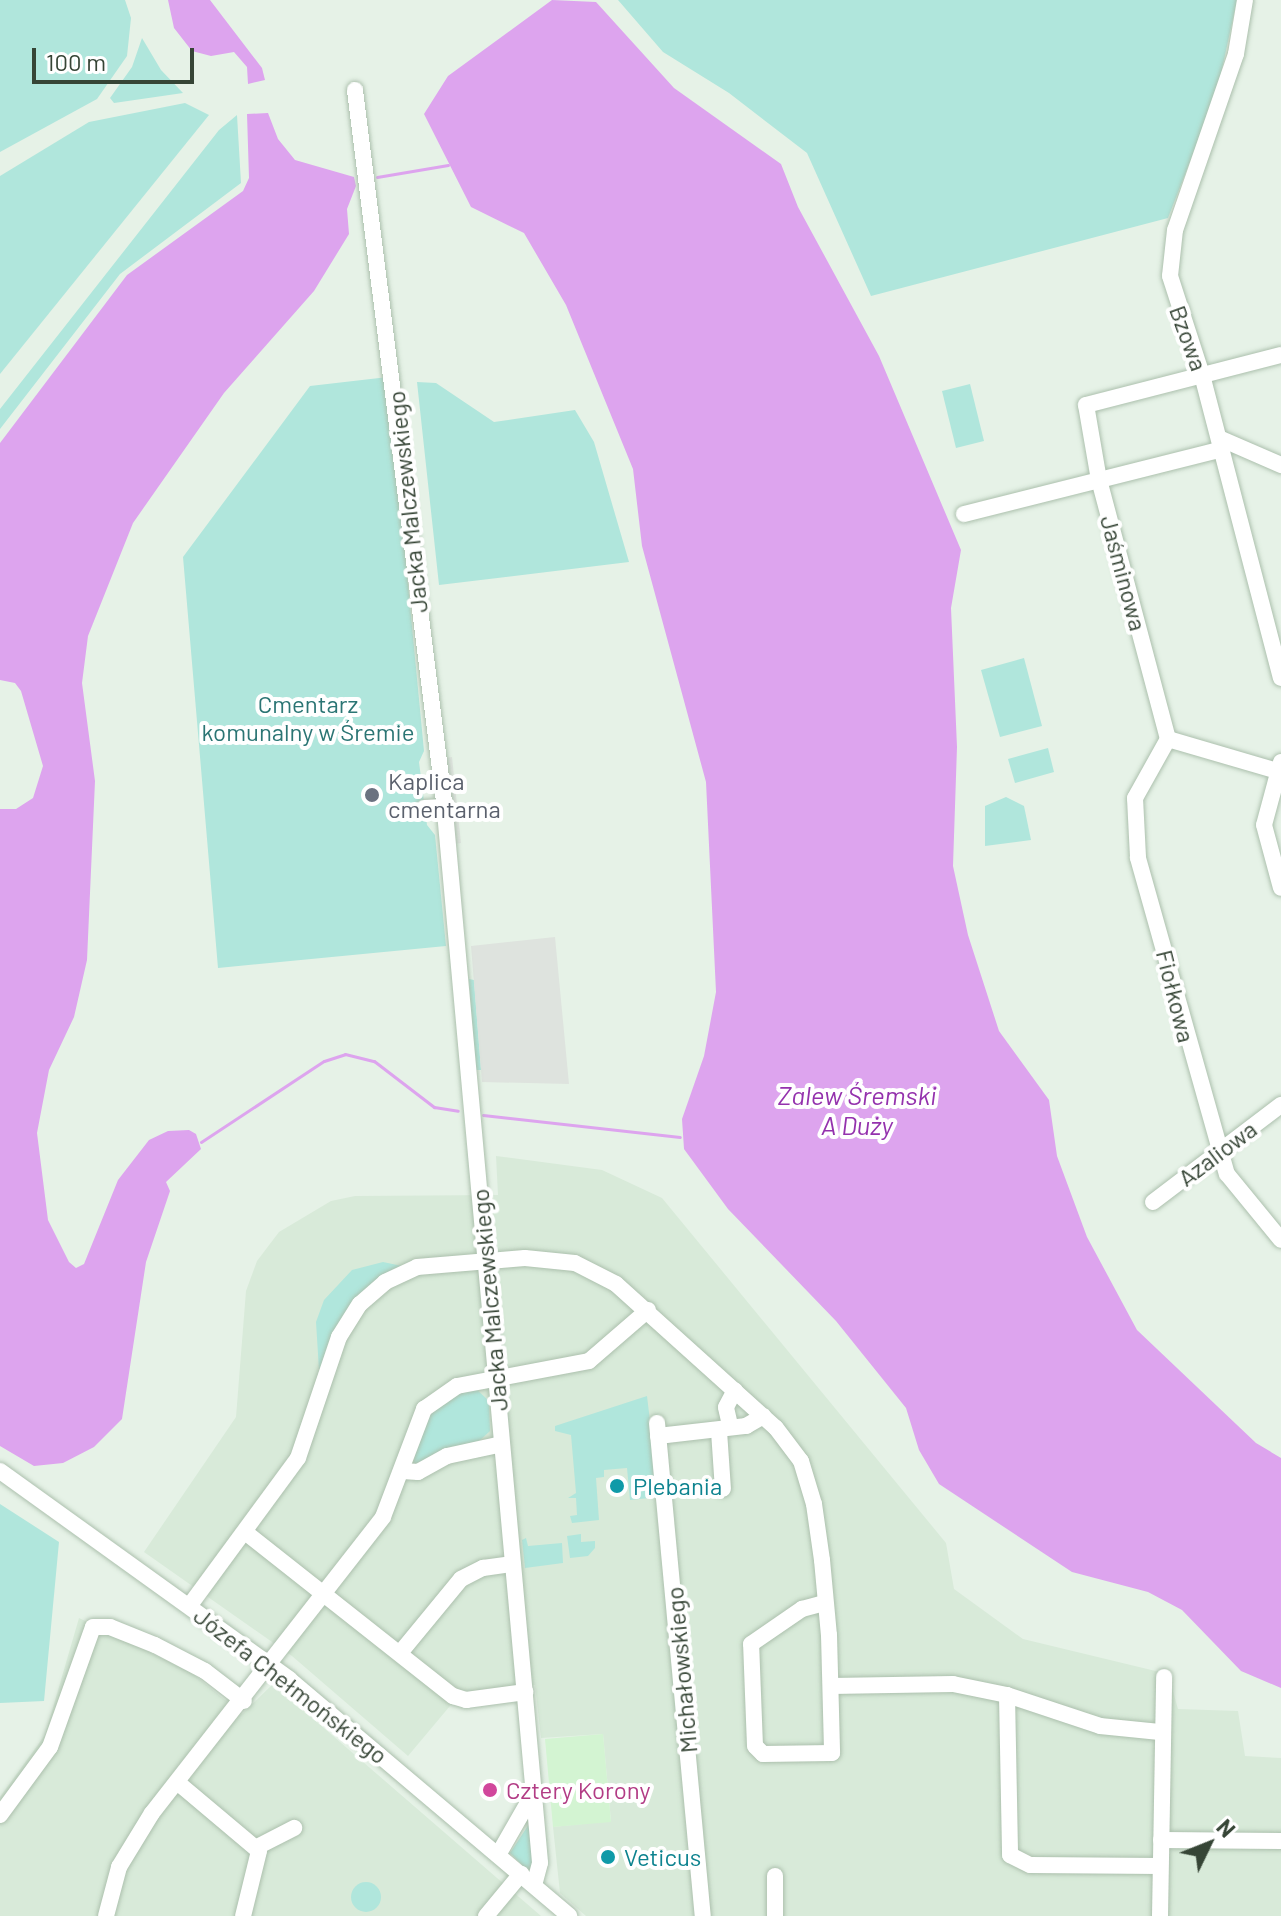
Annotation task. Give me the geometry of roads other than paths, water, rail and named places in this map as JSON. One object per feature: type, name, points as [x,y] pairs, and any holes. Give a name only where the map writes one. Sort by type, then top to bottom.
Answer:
[{"type":"street","name":"Bzowa","points":[[1245,0],[1236,54],[1170,249],[1174,299],[1202,375],[1281,678]]},
{"type":"street","name":"Jacka Malczewskiego","points":[[355,90],[444,807],[541,1868],[527,1880]]},
{"type":"street","points":[[1202,375],[1281,355]]},
{"type":"street","name":"Jaśminowa","points":[[1168,739],[1099,480],[1086,405],[1202,375]]},
{"type":"street","points":[[964,514],[1099,480],[1220,444],[1281,465]]},
{"type":"street","points":[[1168,739],[1279,768],[1264,825],[1281,888]]},
{"type":"street","name":"Fiołkowa","points":[[1168,739],[1135,798],[1133,834],[1227,1174],[1281,1240]]},
{"type":"street","points":[[424,808],[444,807]]},
{"type":"street","name":"Azaliowa","points":[[1153,1202],[1281,1105]]},
{"type":"street","points":[[190,1605],[298,1458],[339,1337],[360,1304],[409,1270],[485,1259],[575,1263],[608,1279],[648,1310],[791,1444],[805,1471],[817,1516],[825,1603],[831,1686],[832,1753],[763,1754],[755,1749],[752,1640],[802,1609],[825,1603]]},
{"type":"street","points":[[106,1916],[124,1858],[177,1782],[244,1701],[383,1517],[403,1471],[417,1422],[430,1403],[457,1386],[589,1361],[648,1310]]},
{"type":"street","points":[[723,1489],[726,1407],[735,1390]]},
{"type":"street","points":[[725,1428],[751,1425],[763,1416]]},
{"type":"street","name":"Michałowskiego","points":[[703,1916],[658,1430],[725,1428]]},
{"type":"street","points":[[403,1471],[418,1472],[440,1458],[502,1444]]},
{"type":"street","name":"Józefa Chełmońskiego","points":[[0,1471],[270,1664],[569,1916]]},
{"type":"street","points":[[245,1532],[457,1698],[525,1692]]},
{"type":"street","points":[[400,1653],[461,1579],[483,1568],[513,1564]]},
{"type":"street","points":[[0,1815],[53,1741],[93,1627],[110,1627],[155,1645],[205,1671],[244,1701]]},
{"type":"street","points":[[1160,1916],[1160,1732],[1164,1677]]},
{"type":"street","points":[[831,1686],[925,1682],[1007,1695],[1100,1726],[1160,1732]]},
{"type":"street","points":[[1007,1695],[1010,1855],[1030,1865],[1160,1866]]},
{"type":"street","points":[[177,1782],[257,1847],[258,1863],[243,1916]]},
{"type":"street","points":[[498,1855],[534,1793]]},
{"type":"street","points":[[257,1847],[294,1828]]},
{"type":"street","points":[[1161,1840],[1281,1841]]},
{"type":"street","points":[[775,1876],[775,1916]]},
{"type":"street","points":[[486,1916],[527,1880]]},
{"type":"water","points":[[168,0],[210,0],[262,68],[265,80],[248,84],[247,67],[234,52],[211,56],[192,51],[174,28]]},
{"type":"water","name":"Zalew Śremski A Duży","points":[[552,0],[596,2],[674,88],[781,164],[798,207],[879,356],[961,550],[951,608],[957,747],[953,866],[968,935],[999,1031],[1049,1100],[1057,1156],[1087,1237],[1137,1330],[1256,1443],[1281,1458],[1281,1688],[1241,1671],[1182,1610],[1148,1592],[1072,1572],[939,1484],[919,1450],[906,1408],[836,1321],[728,1209],[684,1149],[682,1119],[704,1056],[716,992],[706,782],[642,546],[633,469],[566,305],[524,233],[471,207],[424,114],[448,76]]},
{"type":"water","points":[[268,113],[278,139],[295,160],[354,177],[356,186],[347,209],[349,234],[314,291],[224,393],[133,523],[88,636],[82,683],[95,781],[87,960],[74,1017],[49,1070],[37,1133],[48,1220],[69,1262],[76,1268],[84,1264],[118,1180],[149,1140],[168,1131],[189,1130],[196,1134],[201,1149],[166,1182],[170,1191],[146,1262],[122,1419],[94,1447],[63,1463],[34,1466],[0,1446],[0,809],[16,809],[33,798],[43,766],[21,691],[15,683],[0,680],[0,443],[127,275],[243,191],[249,178],[247,114]]},
{"type":"waterway","points":[[377,177],[448,165]]},
{"type":"waterway","points":[[201,1142],[324,1061],[345,1054],[374,1061],[434,1107],[458,1111]]},
{"type":"waterway","points":[[483,1115],[680,1137]]},
{"type":"place","name":"Kaplica cmentarna","points":[[372,795]]},
{"type":"place","name":"Plebania","points":[[617,1486]]},
{"type":"place","name":"Cztery Korony","points":[[490,1790]]},
{"type":"place","name":"Veticus","points":[[608,1857]]},
{"type":"park label","name":"Cmentarz komunalny w Śremie","points":[[308,718]]}]
